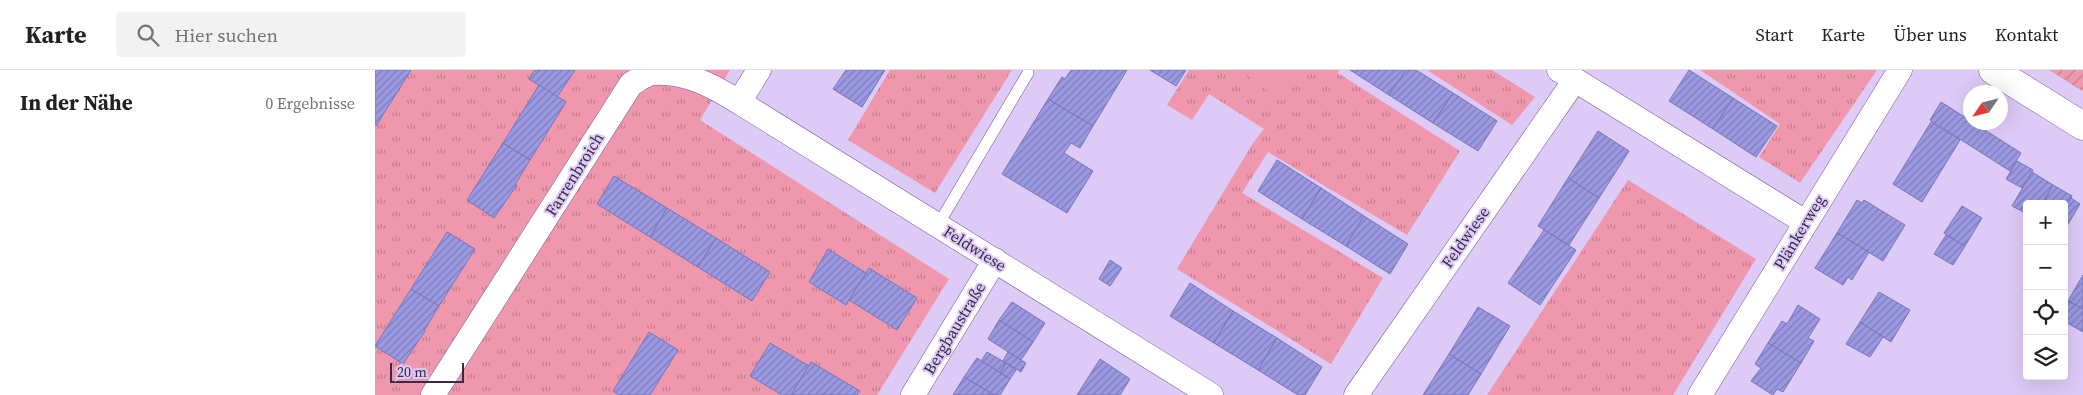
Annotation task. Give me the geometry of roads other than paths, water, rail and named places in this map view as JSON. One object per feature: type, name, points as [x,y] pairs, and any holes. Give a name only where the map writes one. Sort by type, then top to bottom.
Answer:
[{"type":"main road","points":[[1993,70],[2083,126]]},
{"type":"street","points":[[739,102],[759,70]]},
{"type":"street","name":"Plänkerweg","points":[[1700,395],[1900,70]]},
{"type":"street","name":"Farrenbroich","points":[[433,395],[631,84],[652,73],[676,72],[699,78],[739,102]]},
{"type":"street","name":"Feldwiese","points":[[1356,395],[1567,75],[1805,222]]},
{"type":"street","name":"Feldwiese","points":[[739,102],[1211,395]]},
{"type":"street","name":"Bergbaustraße","points":[[913,395],[995,260]]},
{"type":"lane","points":[[938,225],[1028,73]]}]
